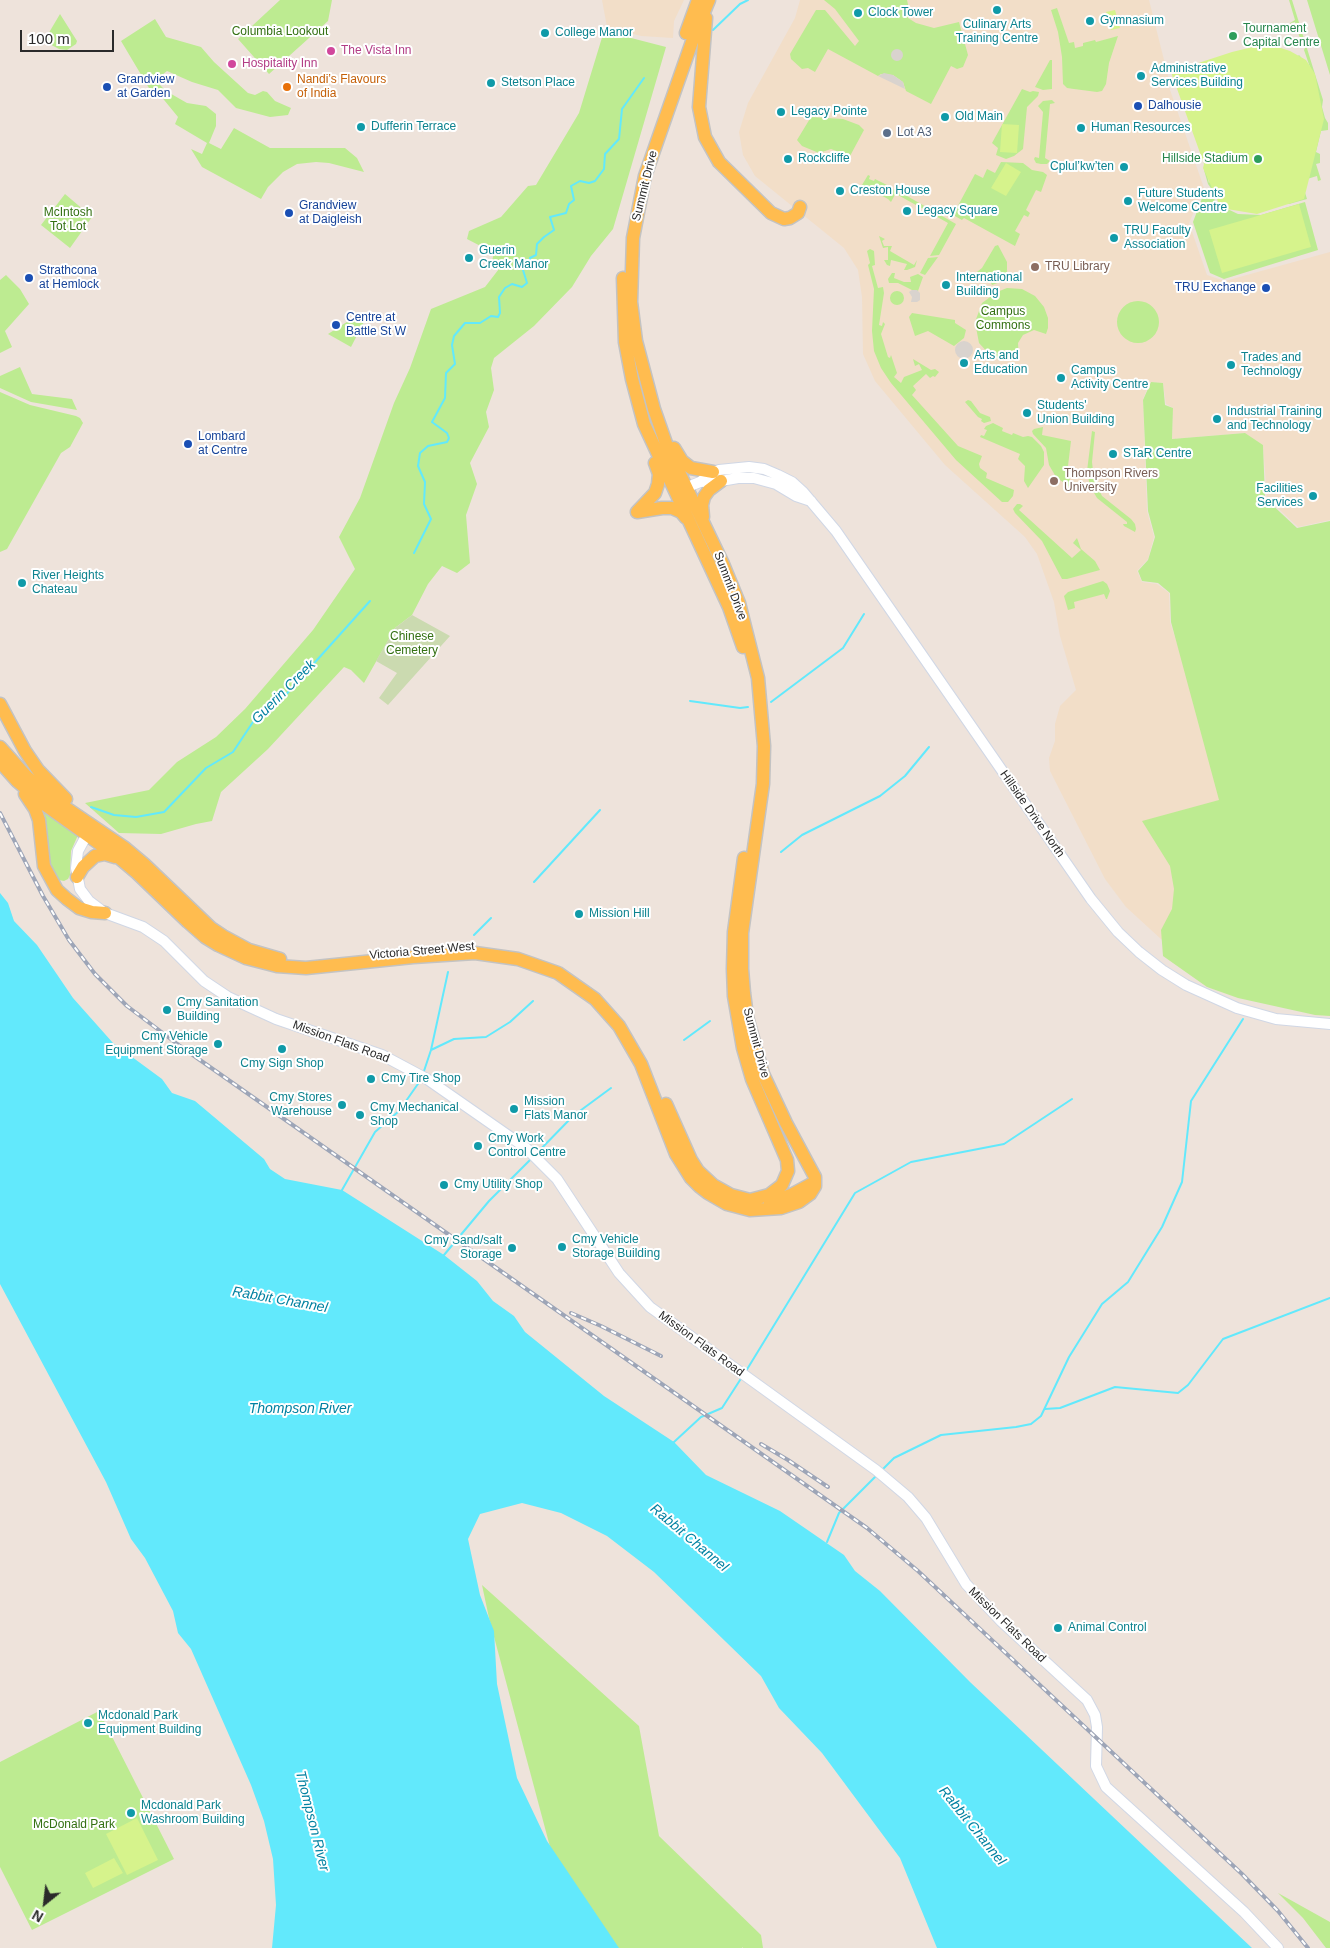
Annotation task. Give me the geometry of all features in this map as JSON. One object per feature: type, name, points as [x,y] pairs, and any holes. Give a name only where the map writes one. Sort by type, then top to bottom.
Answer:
[{"type":"main road","name":"Summit Drive","points":[[698,0],[640,165],[628,213],[622,302],[625,342],[632,379],[644,424],[680,490],[704,524],[739,603],[758,678],[762,706],[764,746],[763,784],[742,933],[742,969],[747,1017],[767,1082],[786,1124],[809,1164],[816,1182]]},
{"type":"main road","name":"Summit Drive","points":[[709,0],[645,176],[633,238],[631,302],[636,341],[659,423],[689,520],[730,606],[741,641],[754,706],[756,746],[754,783],[736,909],[733,969],[734,996],[743,1048],[755,1088],[771,1122]]},
{"type":"main road","points":[[709,0],[704,28],[700,107],[705,137],[719,162],[771,213],[784,219],[790,218],[798,213],[800,207]]},
{"type":"main road","points":[[659,423],[686,464],[693,470],[717,476],[703,500],[704,524]]},
{"type":"main road","points":[[644,424],[659,474],[655,493],[637,512],[672,508],[681,512],[689,520]]},
{"type":"main road","points":[[0,704],[10,725],[38,770],[90,830]]},
{"type":"main road","name":"Victoria Street West","points":[[0,747],[27,777],[90,830],[205,937],[232,952],[261,963],[291,968],[475,953],[505,956],[532,962],[570,980],[595,999],[619,1026],[641,1064],[676,1154],[692,1178],[708,1194],[738,1208],[772,1210],[791,1205],[806,1197],[813,1190],[816,1182]]},
{"type":"main road","name":"Victoria Street West","points":[[0,762],[17,781],[44,804],[144,864],[211,928],[237,944],[265,955],[291,961],[308,961],[454,946],[475,946],[505,948],[534,955],[561,967],[587,982],[625,1021],[647,1060],[679,1137],[698,1171],[722,1191],[740,1198],[763,1202],[774,1201],[791,1195],[816,1182]]},
{"type":"main road","points":[[17,781],[39,820],[42,857],[57,890],[73,904],[92,912],[106,913]]},
{"type":"main road","points":[[50,878],[58,884],[64,884],[77,879],[83,867],[95,856],[105,854],[118,857]]},
{"type":"main road","points":[[771,1122],[789,1143],[806,1172],[816,1182]]},
{"type":"main road","points":[[750,1200],[769,1195],[776,1190],[782,1185],[788,1171],[785,1154],[771,1122]]},
{"type":"main road","points":[[809,1164],[816,1171],[827,1172]]},
{"type":"street","name":"Hillside Drive North","points":[[680,490],[717,476],[761,479],[811,501],[847,548],[1091,899],[1118,932],[1162,970],[1211,998],[1237,1008],[1276,1019],[1330,1024]]},
{"type":"street","points":[[77,879],[76,860],[78,852],[90,830]]},
{"type":"street","name":"Mission Flats Road","points":[[77,879],[89,902],[106,913],[143,927],[164,941],[204,981],[228,997],[276,1019],[382,1055],[427,1079],[526,1148],[557,1179],[620,1273],[650,1307],[876,1470],[908,1497],[926,1518],[966,1584],[1001,1621],[1087,1700],[1095,1715],[1097,1727],[1096,1766],[1106,1787],[1244,1912],[1278,1948]]},
{"type":"shaded area","points":[[602,0],[684,0],[674,21],[673,38],[641,36],[607,27]]},
{"type":"shaded area","name":"Thompson Rivers University","points":[[800,0],[1149,0],[1168,76],[1168,84],[1204,188],[1189,223],[1207,275],[1225,281],[1330,252],[1330,520],[1298,527],[1267,498],[1263,445],[1244,433],[1172,439],[1173,408],[1166,404],[1163,383],[1150,382],[1143,399],[1147,511],[1154,537],[1148,559],[1137,571],[1142,582],[1157,584],[1169,593],[1170,622],[1229,803],[1174,951],[1126,907],[1105,879],[1050,771],[1049,758],[1055,741],[1055,724],[1060,706],[1076,690],[1060,636],[1054,602],[1037,554],[1025,537],[945,465],[875,381],[863,354],[862,297],[858,270],[844,248],[755,176],[743,155],[739,132],[748,103],[795,18]]},
{"type":"shaded area","points":[[895,49],[899,49],[903,55],[899,61],[895,61],[891,57],[891,53]]},
{"type":"shaded area","points":[[884,73],[893,75],[903,82],[905,89],[878,76]]},
{"type":"shaded area","points":[[917,290],[920,293],[920,300],[917,302],[911,302],[912,297],[909,292]]},
{"type":"shaded area","points":[[960,341],[968,341],[973,346],[971,357],[960,359],[955,354],[955,346]]},
{"type":"green space","name":"Columbia Lookout","points":[[280,0],[332,0],[328,21],[269,74],[238,39]]},
{"type":"green space","points":[[824,0],[907,0],[908,18],[916,23],[934,28],[959,22],[968,55],[963,67],[957,69],[951,66],[931,104],[906,91],[903,82],[893,75],[881,74],[878,76],[828,49],[815,72],[808,68],[802,69],[791,59],[790,54],[816,10],[825,10],[855,46],[859,41],[835,9]]},
{"type":"green space","points":[[1289,0],[1292,0],[1323,100],[1322,107],[1328,123],[1328,130],[1321,131],[1316,152],[1320,154],[1320,163],[1316,164],[1321,180],[1318,181],[1317,176],[1307,179],[1303,186],[1307,199],[1289,204],[1276,201],[1218,198],[1208,184],[1204,170],[1206,171],[1209,183],[1299,55],[1306,63],[1314,79],[1295,22],[1291,23],[1292,30],[1290,23],[1295,20]]},
{"type":"green space","points":[[1307,0],[1330,0],[1330,75]]},
{"type":"green space","points":[[1057,8],[1069,43],[1074,42],[1075,48],[1083,46],[1083,43],[1095,40],[1096,42],[1118,36],[1109,63],[1106,84],[1102,91],[1067,88],[1063,84],[1062,57],[1058,32],[1051,10]]},
{"type":"green space","points":[[1115,10],[1120,28],[1111,30],[1106,12]]},
{"type":"green space","points":[[60,14],[77,41],[76,44],[67,50],[59,49],[44,41]]},
{"type":"green space","points":[[155,19],[166,37],[201,47],[214,62],[248,93],[255,95],[263,91],[267,92],[275,101],[291,108],[288,115],[270,117],[236,108],[218,90],[192,82],[167,71],[157,79],[166,91],[187,103],[206,106],[216,114],[216,126],[209,143],[221,149],[234,128],[270,148],[345,148],[357,158],[364,172],[329,163],[297,164],[283,172],[268,187],[261,199],[202,167],[191,149],[202,154],[207,143],[175,124],[178,117],[160,95],[149,88],[121,41]]},
{"type":"green space","points":[[604,31],[666,47],[613,229],[591,256],[572,287],[534,326],[494,358],[491,368],[494,390],[486,412],[489,427],[470,463],[477,484],[466,515],[470,563],[457,573],[442,566],[428,584],[412,615],[395,628],[364,683],[351,670],[344,667],[268,749],[221,792],[212,821],[161,834],[119,833],[85,803],[149,790],[177,762],[216,737],[245,709],[313,630],[355,569],[339,537],[360,498],[394,403],[410,368],[431,309],[485,287],[502,265],[492,261],[494,253],[467,239],[469,231],[501,217],[528,186],[536,185],[579,113]]},
{"type":"green space","name":"Hillside Stadium","points":[[1261,45],[1275,46],[1290,51],[1306,60],[1315,74],[1324,119],[1304,199],[1257,214],[1221,208],[1203,168],[1204,164],[1171,72],[1232,52]]},
{"type":"green space","points":[[1050,60],[1052,60],[1052,89],[1043,90],[1035,87]]},
{"type":"green space","points":[[1022,89],[1030,92],[1039,92],[1038,96],[1027,107],[1023,149],[1006,159],[996,155],[998,148],[992,143]]},
{"type":"green space","points":[[1052,100],[1055,103],[1050,104],[1045,158],[1050,161],[1047,164],[1036,163],[1034,159],[1035,157],[1039,158],[1043,112],[1038,106],[1043,101]]},
{"type":"green space","points":[[811,117],[843,119],[859,125],[864,130],[850,156],[831,149],[819,153],[802,146],[797,140]]},
{"type":"green space","points":[[1002,124],[1019,125],[1017,153],[1000,152]]},
{"type":"green space","points":[[1001,162],[1023,163],[1032,170],[1043,172],[1047,175],[1041,192],[1036,190],[1026,210],[1030,213],[1028,217],[1024,215],[1015,231],[1020,234],[1015,246],[964,218],[962,220],[953,215],[975,174],[983,178],[987,169],[995,173]]},
{"type":"green space","points":[[1006,163],[1021,172],[1006,196],[991,188]]},
{"type":"green space","points":[[868,175],[870,176],[869,179],[874,181],[875,179],[889,186],[888,189],[892,192],[894,189],[897,191],[891,202],[862,185]]},
{"type":"green space","points":[[900,192],[956,224],[939,255],[930,256],[948,223],[898,195]]},
{"type":"green space","points":[[1204,193],[1209,194],[1221,206],[1238,214],[1261,215],[1305,202],[1318,250],[1224,279],[1210,273],[1193,222]]},
{"type":"green space","name":"McIntosh Tot Lot","points":[[65,194],[92,217],[70,248],[41,225]]},
{"type":"green space","points":[[1299,204],[1311,247],[1222,273],[1209,230]]},
{"type":"green space","points":[[879,236],[885,239],[882,241],[884,246],[892,246],[890,251],[914,265],[917,260],[915,267],[904,270],[907,264],[891,260],[890,266],[887,265],[884,260],[888,260],[888,247],[883,248]]},
{"type":"green space","points":[[998,245],[1007,262],[1007,273],[1005,279],[1001,278],[1000,282],[992,285],[990,281],[987,283],[984,279],[981,281],[973,275],[982,268],[995,246]]},
{"type":"green space","points":[[870,249],[874,251],[875,265],[872,266],[878,288],[883,287],[884,293],[879,325],[882,326],[883,322],[885,324],[881,334],[888,357],[890,358],[891,355],[897,373],[894,377],[901,383],[904,377],[922,370],[919,364],[915,366],[913,359],[931,370],[935,369],[939,372],[935,377],[930,378],[926,374],[913,386],[916,390],[912,395],[958,446],[982,456],[979,464],[980,468],[987,473],[986,478],[1014,490],[1013,496],[1008,502],[1002,502],[956,460],[891,383],[881,368],[874,351],[872,331],[874,289],[868,265],[870,263],[867,251]]},
{"type":"green space","points":[[938,257],[925,275],[920,273],[928,258]]},
{"type":"green space","points":[[892,273],[895,273],[894,278],[904,282],[911,282],[910,277],[918,274],[923,277],[918,291],[898,283],[889,283],[888,279]]},
{"type":"green space","points":[[6,275],[20,289],[29,304],[5,331],[12,347],[0,353],[0,280]]},
{"type":"green space","name":"Campus Commons","points":[[1007,288],[1022,289],[1035,296],[1044,307],[1048,318],[1048,328],[1046,334],[1034,330],[1023,335],[1018,343],[1019,359],[1004,360],[990,355],[979,343],[975,322],[982,303],[997,292]]},
{"type":"green space","points":[[897,291],[902,293],[904,298],[902,303],[897,305],[892,303],[890,298],[892,293]]},
{"type":"green space","points":[[1142,301],[1150,304],[1156,310],[1159,322],[1156,334],[1150,340],[1134,343],[1126,340],[1120,334],[1117,318],[1120,310],[1126,304]]},
{"type":"green space","points":[[361,313],[367,316],[351,347],[328,334]]},
{"type":"green space","points":[[912,313],[955,320],[955,323],[966,330],[964,338],[954,346],[928,331],[915,336],[909,317]]},
{"type":"green space","points":[[20,367],[32,394],[72,399],[77,410],[31,402],[0,388],[0,376]]},
{"type":"green space","points":[[1151,382],[1163,383],[1165,405],[1173,408],[1172,439],[1245,433],[1263,445],[1265,498],[1297,528],[1330,521],[1330,1016],[1315,1015],[1238,998],[1207,987],[1163,956],[1161,930],[1172,909],[1174,889],[1170,866],[1142,821],[1219,800],[1171,622],[1170,593],[1158,583],[1142,581],[1138,571],[1148,560],[1155,537],[1148,511],[1143,400]]},
{"type":"green space","points":[[0,392],[30,405],[76,416],[83,423],[70,447],[61,453],[7,549],[0,552]]},
{"type":"green space","points":[[971,401],[980,413],[990,417],[991,421],[984,423],[981,421],[982,419],[965,402]]},
{"type":"green space","points":[[993,423],[1003,428],[1002,431],[1012,435],[1013,433],[1023,437],[1032,437],[1041,446],[1044,452],[1044,465],[1028,488],[1024,481],[1025,466],[1018,459],[1020,454],[980,437],[981,435],[984,436],[987,430],[984,429],[986,426]]},
{"type":"green space","points":[[1043,427],[1042,435],[1071,441],[1068,466],[1071,488],[1056,477],[1049,465],[1046,448],[1033,434],[1032,431],[1034,429]]},
{"type":"green space","points":[[1092,431],[1095,432],[1092,462],[1094,479],[1102,496],[1135,524],[1135,532],[1124,526],[1123,524],[1127,524],[1127,522],[1097,498],[1090,486],[1087,471]]},
{"type":"green space","points":[[1017,504],[1023,506],[1019,510],[1072,558],[1081,550],[1073,543],[1077,538],[1081,549],[1095,561],[1100,570],[1062,579],[1042,541],[1015,513],[1013,509]]},
{"type":"green space","points":[[1103,581],[1107,584],[1110,591],[1107,599],[1104,594],[1074,602],[1075,608],[1068,610],[1064,596],[1068,592]]},
{"type":"green space","name":"Chinese Cemetery","points":[[412,615],[450,636],[388,705],[379,698],[397,673],[376,661],[395,628]]},
{"type":"green space","points":[[38,805],[78,835],[71,851],[70,875],[64,881],[52,875]]},
{"type":"green space","points":[[482,1585],[639,1726],[659,1836],[761,1935],[763,1948],[577,1948],[489,1618]]},
{"type":"green space","name":"McDonald Park","points":[[99,1711],[174,1859],[32,1930],[0,1867],[0,1762]]},
{"type":"green space","points":[[137,1818],[158,1860],[127,1875],[106,1834]]},
{"type":"green space","points":[[114,1858],[123,1873],[93,1888],[85,1873]]},
{"type":"green space","points":[[1278,1893],[1330,1922],[1330,1948],[1326,1948],[1303,1918]]},
{"type":"water","name":"Thompson River","points":[[0,893],[8,903],[14,921],[37,945],[73,998],[113,1043],[162,1079],[172,1093],[195,1101],[264,1159],[270,1169],[285,1179],[342,1190],[444,1255],[477,1281],[493,1301],[514,1316],[525,1332],[604,1396],[674,1442],[706,1475],[780,1511],[844,1555],[855,1571],[880,1591],[970,1682],[1252,1948],[937,1948],[900,1858],[822,1753],[779,1708],[761,1676],[654,1572],[607,1536],[561,1513],[522,1503],[480,1514],[468,1539],[480,1595],[494,1631],[497,1684],[517,1778],[547,1841],[619,1948],[272,1948],[276,1905],[273,1859],[264,1821],[251,1785],[191,1649],[178,1633],[173,1611],[145,1558],[131,1539],[106,1482],[0,1284]]},
{"type":"waterway","name":"Guerin Creek","points":[[713,30],[740,4],[748,0]]},
{"type":"waterway","name":"Guerin Creek","points":[[414,553],[431,519],[424,504],[425,482],[418,466],[420,453],[428,446],[447,442],[449,438],[447,433],[432,422],[445,398],[446,373],[455,364],[452,345],[454,336],[465,323],[480,323],[491,316],[498,317],[500,313],[499,297],[505,288],[512,284],[522,287],[527,283],[523,270],[525,264],[531,264],[530,258],[536,255],[537,244],[554,230],[550,217],[566,213],[569,204],[574,200],[571,186],[580,181],[589,183],[595,181],[604,169],[605,154],[619,139],[622,109],[644,78]]},
{"type":"waterway","name":"Guerin Creek","points":[[91,807],[114,815],[136,817],[164,812],[206,768],[233,752],[257,716],[282,699],[370,601]]},
{"type":"waterway","points":[[771,702],[843,648],[864,614]]},
{"type":"waterway","points":[[690,701],[740,708],[748,707]]},
{"type":"waterway","points":[[781,852],[802,835],[880,796],[905,776],[929,747]]},
{"type":"waterway","points":[[534,882],[600,810]]},
{"type":"waterway","points":[[474,935],[491,918]]},
{"type":"waterway","points":[[423,1074],[431,1050],[448,972]]},
{"type":"waterway","points":[[431,1050],[454,1039],[486,1037],[510,1022],[533,1001]]},
{"type":"waterway","points":[[882,1470],[894,1458],[941,1435],[1016,1427],[1031,1424],[1041,1416],[1069,1357],[1102,1304],[1128,1282],[1162,1227],[1182,1182],[1191,1101],[1243,1019]]},
{"type":"waterway","points":[[684,1040],[710,1021]]},
{"type":"waterway","points":[[342,1190],[375,1132],[399,1111],[420,1081]]},
{"type":"waterway","points":[[536,1154],[573,1116],[611,1088]]},
{"type":"waterway","points":[[746,1371],[855,1193],[911,1162],[1004,1144],[1072,1099]]},
{"type":"waterway","points":[[444,1255],[489,1201],[531,1159]]},
{"type":"waterway","points":[[1045,1409],[1060,1408],[1115,1387],[1178,1393],[1188,1385],[1223,1339],[1330,1298]]},
{"type":"waterway","points":[[674,1442],[701,1417],[722,1408],[742,1377]]},
{"type":"waterway","points":[[827,1542],[839,1513],[877,1475]]},
{"type":"railway","points":[[0,813],[43,896],[69,940],[95,974],[127,1006],[180,1046],[867,1528],[918,1571],[1242,1874],[1278,1911],[1308,1948]]},
{"type":"railway","points":[[571,1313],[661,1356]]},
{"type":"railway","points":[[761,1444],[828,1487]]},
{"type":"place","name":"Culinary Arts Training Centre","points":[[997,10]]},
{"type":"place","name":"Clock Tower","points":[[858,13]]},
{"type":"place","name":"Gymnasium","points":[[1090,21]]},
{"type":"place","name":"College Manor","points":[[545,33]]},
{"type":"place","name":"Tournament Capital Centre","points":[[1233,36]]},
{"type":"place","name":"The Vista Inn","points":[[331,51]]},
{"type":"place","name":"Hospitality Inn","points":[[232,64]]},
{"type":"place","name":"Administrative Services Building","points":[[1141,76]]},
{"type":"place","name":"Stetson Place","points":[[491,83]]},
{"type":"place","name":"Grandview at Garden","points":[[107,87]]},
{"type":"place","name":"Nandi’s Flavours of India","points":[[287,87]]},
{"type":"place","name":"Dalhousie","points":[[1138,106]]},
{"type":"place","name":"Legacy Pointe","points":[[781,112]]},
{"type":"place","name":"Old Main","points":[[945,117]]},
{"type":"place","name":"Dufferin Terrace","points":[[361,127]]},
{"type":"place","name":"Human Resources","points":[[1081,128]]},
{"type":"place","name":"Lot A3","points":[[887,133]]},
{"type":"place","name":"Rockcliffe","points":[[788,159]]},
{"type":"place","name":"Hillside Stadium","points":[[1258,159]]},
{"type":"place","name":"Cplul’kw’ten","points":[[1124,167]]},
{"type":"place","name":"Creston House","points":[[840,191]]},
{"type":"place","name":"Future Students Welcome Centre","points":[[1128,201]]},
{"type":"place","name":"Legacy Square","points":[[907,211]]},
{"type":"place","name":"Grandview at Daigleish","points":[[289,213]]},
{"type":"place","name":"TRU Faculty Association","points":[[1114,238]]},
{"type":"place","name":"Guerin Creek Manor","points":[[469,258]]},
{"type":"place","name":"TRU Library","points":[[1035,267]]},
{"type":"place","name":"Strathcona at Hemlock","points":[[29,278]]},
{"type":"place","name":"International Building","points":[[946,285]]},
{"type":"place","name":"TRU Exchange","points":[[1266,288]]},
{"type":"place","name":"Centre at Battle St W","points":[[336,325]]},
{"type":"place","name":"Arts and Education","points":[[964,363]]},
{"type":"place","name":"Trades and Technology","points":[[1231,365]]},
{"type":"place","name":"Campus Activity Centre","points":[[1061,378]]},
{"type":"place","name":"Students' Union Building","points":[[1027,413]]},
{"type":"place","name":"Industrial Training and Technology","points":[[1217,419]]},
{"type":"place","name":"Lombard at Centre","points":[[188,444]]},
{"type":"place","name":"STaR Centre","points":[[1113,454]]},
{"type":"place","name":"Thompson Rivers University","points":[[1054,481]]},
{"type":"place","name":"Facilities Services","points":[[1313,496]]},
{"type":"place","name":"River Heights Chateau","points":[[22,583]]},
{"type":"place","name":"Mission Hill","points":[[579,914]]},
{"type":"place","name":"Cmy Sanitation Building","points":[[167,1010]]},
{"type":"place","name":"Cmy Vehicle Equipment Storage","points":[[218,1044]]},
{"type":"place","name":"Cmy Sign Shop","points":[[282,1049]]},
{"type":"place","name":"Cmy Tire Shop","points":[[371,1079]]},
{"type":"place","name":"Cmy Stores Warehouse","points":[[342,1105]]},
{"type":"place","name":"Mission Flats Manor","points":[[514,1109]]},
{"type":"place","name":"Cmy Mechanical Shop","points":[[360,1115]]},
{"type":"place","name":"Cmy Work Control Centre","points":[[478,1146]]},
{"type":"place","name":"Cmy Utility Shop","points":[[444,1185]]},
{"type":"place","name":"Cmy Vehicle Storage Building","points":[[562,1247]]},
{"type":"place","name":"Cmy Sand/salt Storage","points":[[512,1248]]},
{"type":"place","name":"Animal Control","points":[[1058,1628]]},
{"type":"place","name":"Mcdonald Park Equipment Building","points":[[88,1723]]},
{"type":"place","name":"Mcdonald Park Washroom Building","points":[[131,1813]]},
{"type":"water label","name":"Rabbit Channel","points":[[280,1300]]},
{"type":"water label","name":"Rabbit Channel","points":[[689,1538]]},
{"type":"water label","name":"Rabbit Channel","points":[[972,1826]]}]
